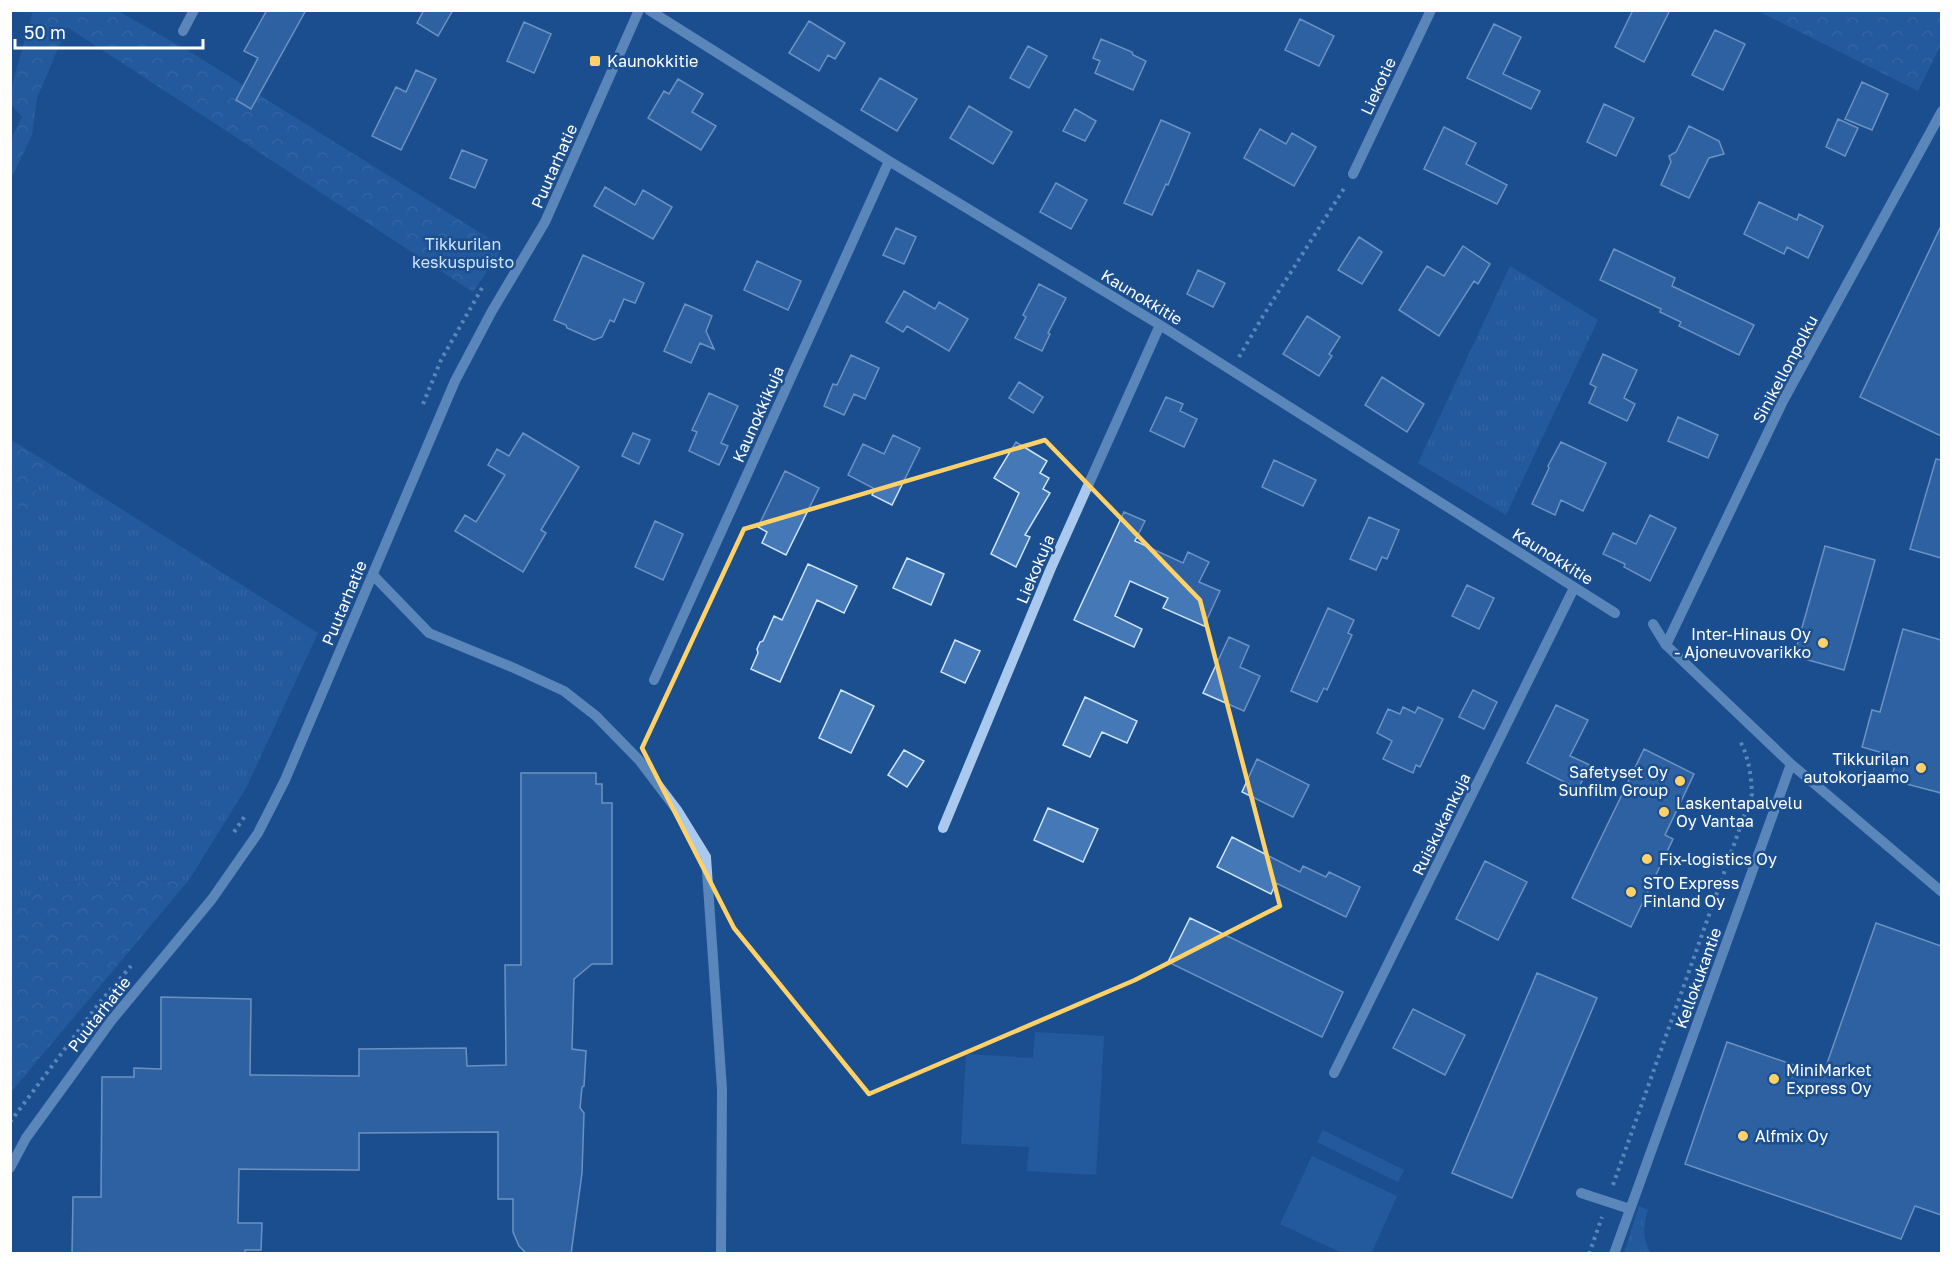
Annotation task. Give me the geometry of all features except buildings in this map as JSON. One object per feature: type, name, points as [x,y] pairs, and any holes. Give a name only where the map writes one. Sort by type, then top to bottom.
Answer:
[{"type":"street","points":[[183,31],[194,10]]},
{"type":"street","name":"Puutarhatie","points":[[10,1168],[26,1138],[111,1021],[212,899],[258,833],[285,780],[455,381],[492,311],[545,222],[639,10]]},
{"type":"street","name":"Kaunokkitie","points":[[649,10],[889,161],[1160,325],[1615,613]]},
{"type":"street","name":"Liekotie","points":[[1353,174],[1431,10]]},
{"type":"street","name":"Sinikellonpolku","points":[[1665,645],[1783,402],[1941,111]]},
{"type":"street","name":"Kaunokkikuja","points":[[654,680],[889,161]]},
{"type":"street","name":"Liekokuja","points":[[943,828],[1051,568],[1160,325]]},
{"type":"street","points":[[373,575],[429,633],[564,691],[596,717],[639,760],[677,810],[706,857],[722,1089],[721,1254]]},
{"type":"street","name":"Ruiskukankuja","points":[[1334,1073],[1574,588]]},
{"type":"street","points":[[1653,624],[1665,645],[1791,764],[1941,892]]},
{"type":"street","name":"Kellokukantie","points":[[1614,1254],[1791,764]]},
{"type":"street","points":[[1581,1193],[1630,1209]]},
{"type":"path","points":[[1236,363],[1353,174]]},
{"type":"path","points":[[419,414],[441,360],[488,279]]},
{"type":"path","points":[[1589,1254],[1752,794],[1746,753],[1733,729],[1738,714]]},
{"type":"path","points":[[229,841],[247,813]]},
{"type":"path","name":"Puutarhatie","points":[[10,1122],[100,1002],[131,965]]},
{"type":"highlighted area","points":[[1045,440],[1200,600],[1280,906],[1135,980],[869,1094],[734,928],[642,748],[744,529]]},
{"type":"green space","name":"Tikkurilan keskuspuisto","points":[[33,11],[118,11],[192,53],[503,247],[473,292],[67,27],[37,98],[32,135],[11,179],[11,139],[22,117],[11,104],[11,89]]},
{"type":"green space","points":[[1758,11],[1941,11],[1941,44],[1918,91]]},
{"type":"green space","points":[[1510,266],[1598,320],[1506,515],[1418,463]]},
{"type":"green space","points":[[11,440],[50,464],[11,543]]},
{"type":"green space","points":[[50,464],[318,633],[246,788],[189,880],[51,883],[11,910],[10,543]]},
{"type":"green space","points":[[189,880],[11,1092],[11,910],[51,883]]},
{"type":"green space","points":[[1035,1032],[1104,1036],[1096,1175],[1027,1171],[1029,1147],[961,1144],[966,1054],[1033,1058]]},
{"type":"green space","points":[[1323,1130],[1404,1170],[1398,1182],[1317,1142]]},
{"type":"green space","points":[[1312,1156],[1397,1196],[1372,1252],[1340,1252],[1280,1224]]},
{"type":"green space","points":[[1639,1206],[1648,1210],[1644,1232],[1651,1253],[1624,1253]]},
{"type":"place","name":"Kaunokkitie","points":[[595,61]]},
{"type":"place","name":"Inter-Hinaus Oy - Ajoneuvovarikko","points":[[1823,643]]},
{"type":"place","name":"Tikkurilan autokorjaamo","points":[[1921,768]]},
{"type":"place","name":"Safetyset Oy Sunfilm Group","points":[[1680,781]]},
{"type":"place","name":"Laskentapalvelu Oy Vantaa","points":[[1664,812]]},
{"type":"place","name":"Fix-logistics Oy","points":[[1647,859]]},
{"type":"place","name":"STO Express Finland Oy","points":[[1631,892]]},
{"type":"place","name":"MiniMarket Express Oy","points":[[1774,1079]]},
{"type":"place","name":"Alfmix Oy","points":[[1743,1136]]}]
